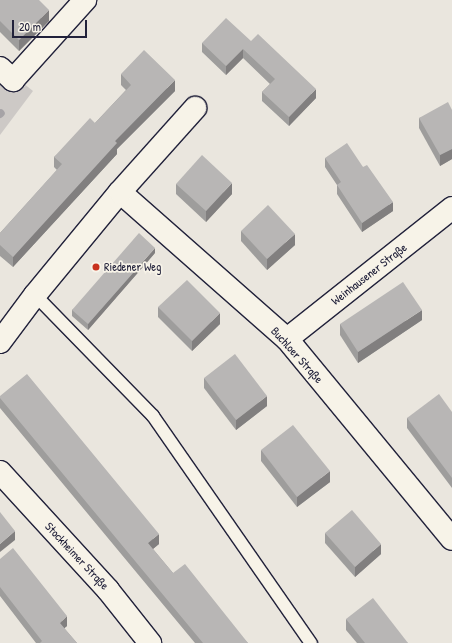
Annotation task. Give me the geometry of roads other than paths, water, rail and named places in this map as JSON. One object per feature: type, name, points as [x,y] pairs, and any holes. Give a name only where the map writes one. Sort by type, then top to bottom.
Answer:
[{"type":"street","points":[[0,68],[13,80],[85,0]]},
{"type":"street","points":[[0,342],[35,295],[120,192],[195,108]]},
{"type":"street","name":"Buchloer Straße","points":[[120,192],[287,339],[452,539]]},
{"type":"street","name":"Weinhausener Straße","points":[[287,339],[452,208]]},
{"type":"street","name":"Stockheimer Straße","points":[[0,472],[108,590],[150,643]]},
{"type":"lane","points":[[35,295],[153,416],[312,643]]},
{"type":"place","name":"Riedener Weg","points":[[96,267]]}]
